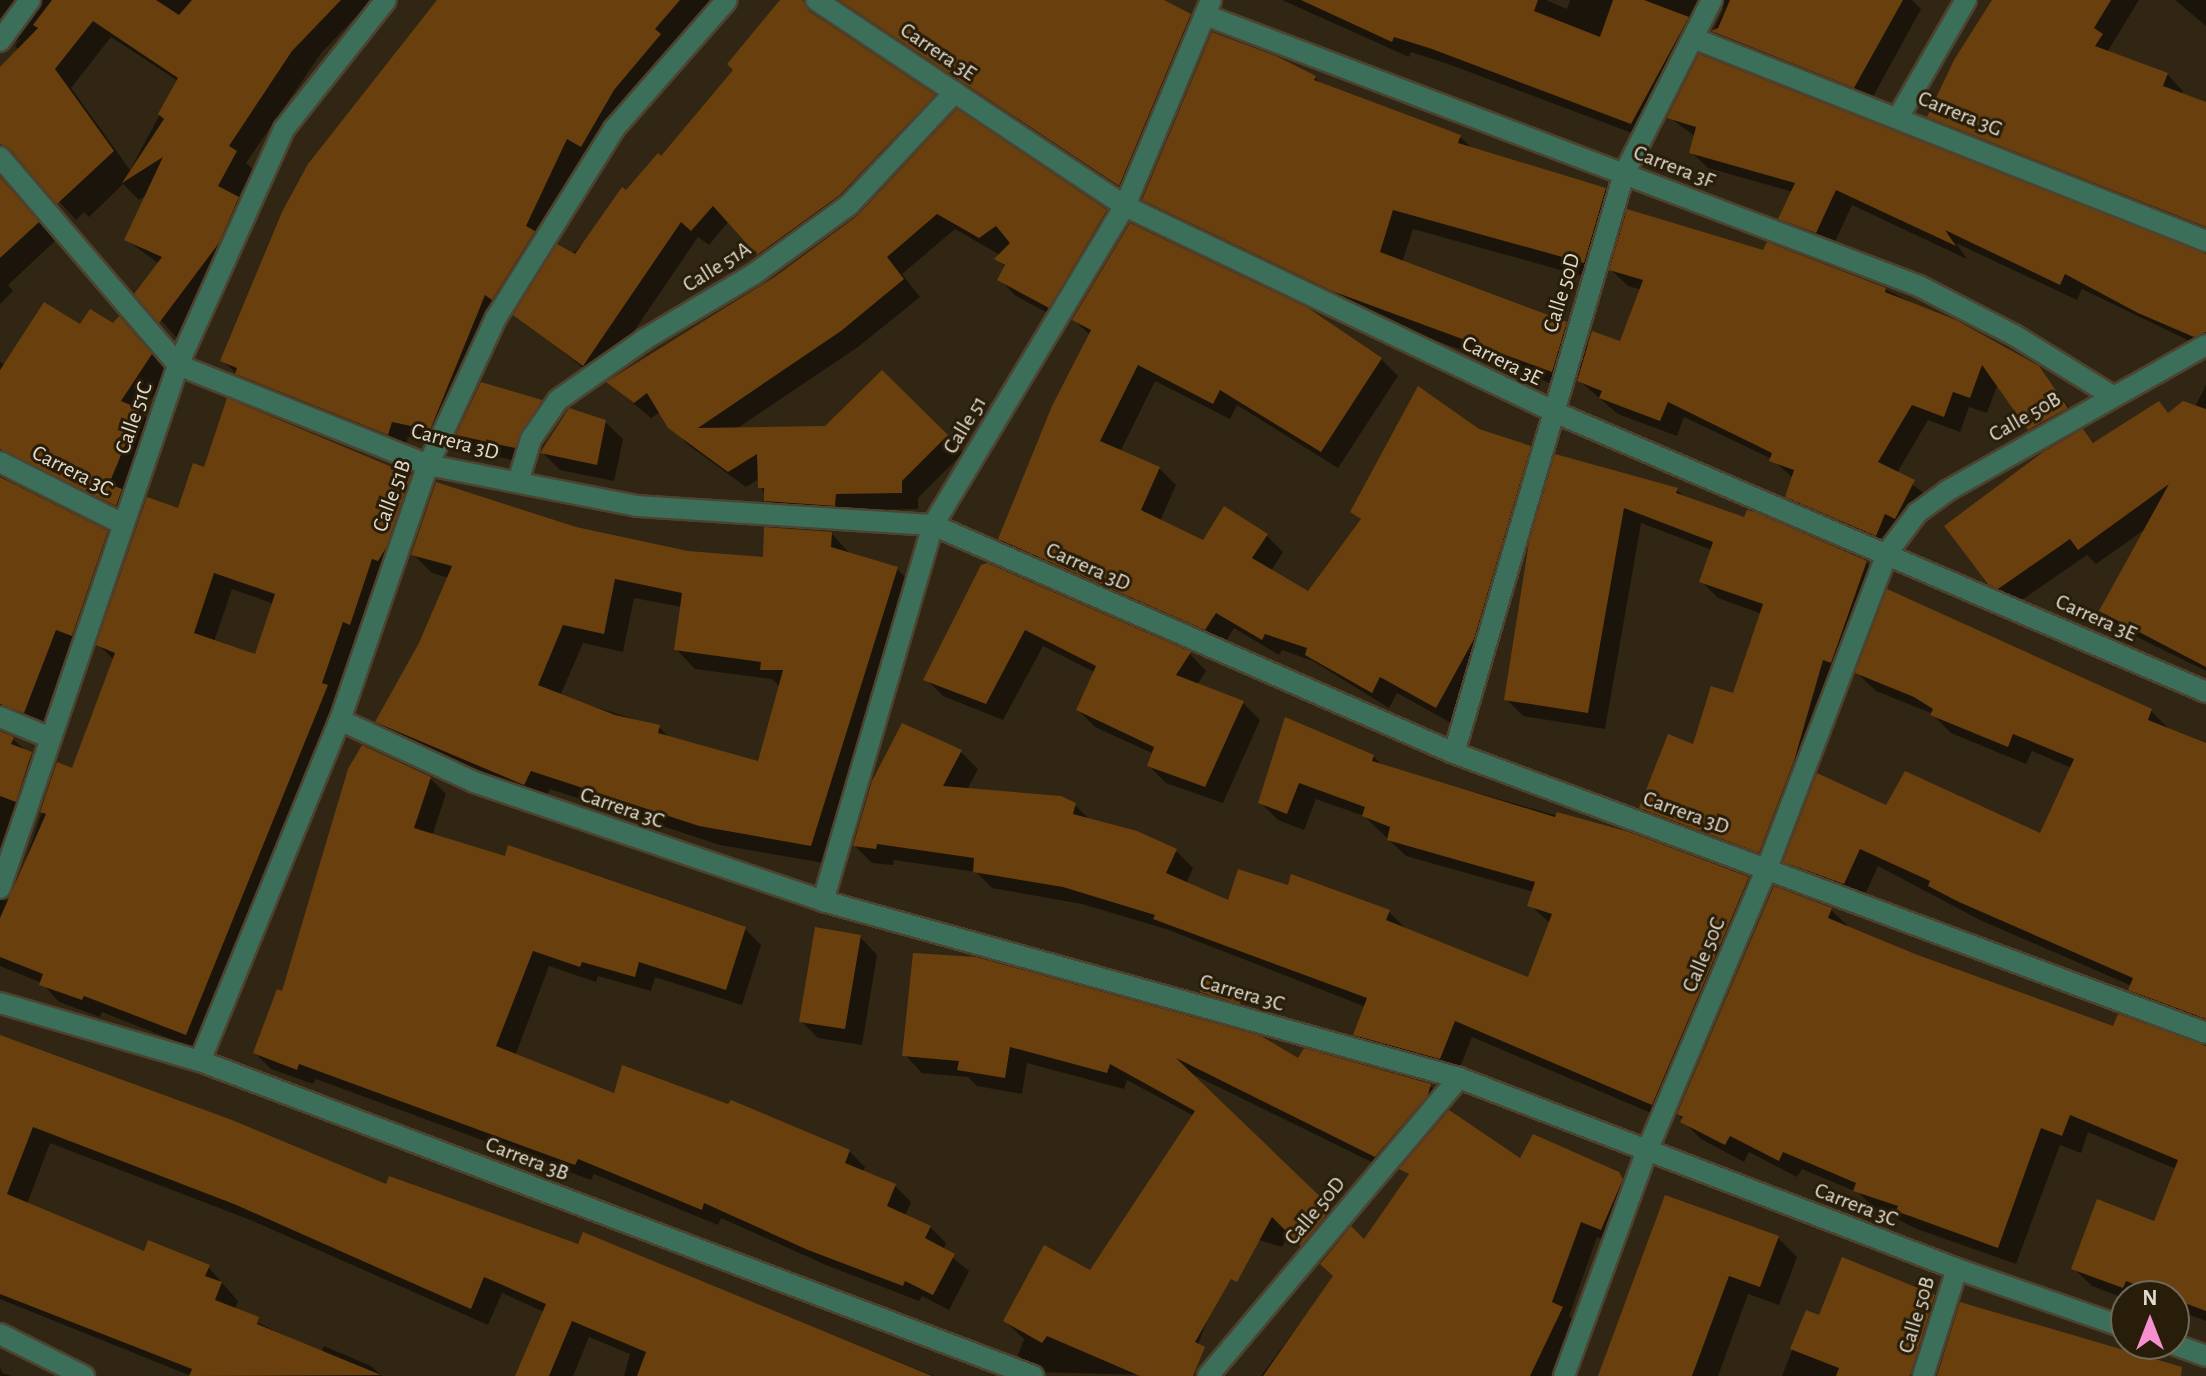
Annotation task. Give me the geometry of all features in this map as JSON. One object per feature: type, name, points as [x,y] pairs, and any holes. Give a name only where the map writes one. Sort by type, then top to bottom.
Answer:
[{"type":"street","points":[[0,41],[30,0]]},
{"type":"street","name":"Calle 51C","points":[[0,888],[178,365],[284,129],[386,0]]},
{"type":"street","name":"Calle 51B","points":[[200,1061],[340,720],[428,465],[496,318],[568,198],[614,129],[727,0]]},
{"type":"street","name":"Carrera 3E","points":[[816,0],[1125,206],[1552,411],[2206,692]]},
{"type":"street","name":"Calle 50D","points":[[1454,753],[1624,174],[1712,0]]},
{"type":"street","points":[[1899,116],[1966,0]]},
{"type":"street","name":"Carrera 3F","points":[[1208,8],[1624,174],[1919,286],[2014,335],[2111,395]]},
{"type":"street","name":"Calle 51","points":[[823,901],[933,525],[1125,206],[1208,8]]},
{"type":"street","name":"Carrera 3G","points":[[1693,38],[1899,116],[2206,241]]},
{"type":"street","name":"Calle 51A","points":[[518,482],[531,439],[558,400],[645,339],[754,274],[849,205],[955,92]]},
{"type":"street","name":"Carrera 3D","points":[[0,157],[178,365],[428,465],[637,506],[933,525],[1454,753],[2206,1033]]},
{"type":"street","name":"Calle 50B","points":[[1887,553],[1917,513],[1947,491],[2111,395],[2206,345]]},
{"type":"street","name":"Carrera 3C","points":[[0,462],[123,524]]},
{"type":"street","name":"Calle 50C","points":[[1564,1376],[1647,1151],[1767,868],[1887,553]]},
{"type":"street","points":[[0,717],[51,738]]},
{"type":"street","name":"Carrera 3C","points":[[340,720],[474,782],[823,901],[1459,1078],[1957,1269],[2110,1322]]},
{"type":"street","name":"Carrera 3B","points":[[0,1003],[200,1061],[1033,1376]]},
{"type":"street","name":"Calle 50D","points":[[1208,1376],[1459,1078]]},
{"type":"street","name":"Calle 50B","points":[[1923,1376],[1957,1269]]},
{"type":"street","points":[[0,1334],[84,1376]]},
{"type":"building","points":[[52,0],[156,0],[179,15],[192,0],[341,0],[292,51],[229,146],[237,151],[218,186],[239,197],[219,243],[159,323],[134,294],[162,257],[124,240],[163,157],[122,183],[164,119],[158,114],[178,78],[93,21],[55,69],[114,151],[57,204],[10,149],[0,144],[0,67],[38,28],[33,25]]},
{"type":"building","points":[[437,0],[680,0],[655,29],[661,34],[614,90],[581,147],[567,139],[526,226],[535,231],[492,300],[485,295],[430,430],[392,422],[388,435],[235,374],[237,368],[220,361],[282,212],[308,164]]},
{"type":"building","points":[[780,0],[803,0],[809,11],[935,95],[840,195],[757,255],[713,206],[691,231],[681,222],[583,366],[513,315],[557,244],[575,254],[622,187],[626,190],[658,153],[661,156],[733,70],[727,64]]},
{"type":"building","points":[[839,0],[1164,0],[1191,14],[1119,186]]},
{"type":"building","points":[[1301,0],[1538,0],[1534,11],[1600,37],[1613,0],[1644,0],[1689,17],[1631,124],[1432,49],[1394,37],[1392,42]]},
{"type":"building","points":[[1730,0],[1903,0],[1854,88],[1711,31],[1718,28]]},
{"type":"building","points":[[1992,0],[2111,0],[2094,28],[2103,34],[2095,46],[2168,73],[2163,86],[2206,102],[2206,227],[1927,117],[1954,60]]},
{"type":"building","points":[[1212,32],[1276,56],[1316,76],[1314,80],[1461,135],[1458,143],[1606,188],[1584,263],[1393,210],[1380,252],[1567,322],[1552,372],[1332,291],[1142,200]]},
{"type":"building","points":[[1699,54],[2206,254],[2206,332],[2194,337],[2138,313],[2065,274],[2060,285],[1945,230],[1956,246],[1836,190],[1816,233],[1778,219],[1795,183],[1689,153],[1696,127],[1667,118]]},
{"type":"building","points":[[957,109],[1107,210],[1049,308],[997,280],[1005,265],[994,259],[1010,243],[996,226],[979,238],[937,214],[887,257],[904,279],[841,331],[698,428],[825,426],[882,370],[948,435],[902,481],[902,493],[836,494],[835,506],[764,501],[764,488],[758,488],[757,454],[728,472],[668,428],[647,393],[634,403],[606,382],[776,276],[857,216]]},
{"type":"building","points":[[0,177],[39,222],[0,258]]},
{"type":"building","points":[[1627,209],[1763,250],[1767,242],[1886,288],[1885,292],[1956,320],[2039,366],[2068,408],[2028,430],[1982,365],[1970,398],[1953,392],[1944,417],[1912,405],[1878,462],[1915,480],[1895,519],[1885,514],[1876,536],[1785,497],[1794,470],[1769,461],[1772,453],[1668,402],[1660,421],[1599,398],[1602,391],[1577,381],[1592,331],[1620,341],[1643,280],[1609,270]]},
{"type":"building","points":[[1130,223],[1308,308],[1382,358],[1321,452],[1220,390],[1213,404],[1138,365],[1100,441],[1160,467],[1141,510],[1203,540],[1224,506],[1268,534],[1252,558],[1308,591],[1361,519],[1350,512],[1418,386],[1479,429],[1531,446],[1474,639],[1436,708],[1380,677],[1372,693],[1305,655],[1307,648],[1265,634],[1262,640],[1216,613],[1205,630],[998,539],[1052,406],[1091,330],[1072,320]]},
{"type":"building","points":[[44,302],[80,324],[90,309],[113,323],[119,316],[152,354],[121,401],[140,409],[109,484],[122,489],[116,506],[0,449],[0,370]]},
{"type":"building","points":[[481,382],[542,400],[515,448],[456,435]]},
{"type":"building","points":[[227,398],[411,475],[386,548],[378,561],[372,559],[350,625],[343,622],[322,683],[328,685],[186,1035],[84,996],[82,1000],[39,985],[43,974],[0,957],[0,918],[46,814],[40,812],[57,762],[72,768],[115,653],[96,645],[147,497],[178,508],[193,463],[204,467]],"holes":[[[214,573],[275,594],[255,654],[194,633]]]},
{"type":"building","points":[[2159,401],[2168,413],[2183,401],[2206,409],[2206,667],[2099,611],[2169,484],[2078,550],[2070,539],[1998,589],[1988,584],[1944,526],[2043,452],[2083,429],[2093,443]]},
{"type":"building","points":[[569,408],[606,420],[597,465],[540,453]]},
{"type":"building","points":[[1555,454],[1678,488],[1676,493],[1744,517],[1747,510],[1755,512],[1867,561],[1831,663],[1823,660],[1794,761],[1759,853],[1639,808],[1668,734],[1693,744],[1711,686],[1733,693],[1763,604],[1699,582],[1713,542],[1624,508],[1588,713],[1504,700],[1529,542]]},
{"type":"building","points":[[0,477],[108,531],[72,636],[56,630],[24,713],[0,704]]},
{"type":"building","points":[[436,482],[576,527],[688,551],[763,557],[764,527],[832,532],[831,547],[898,567],[811,846],[699,826],[531,771],[524,785],[375,722],[419,643],[452,566],[411,555]],"holes":[[[615,579],[682,593],[674,650],[761,662],[760,670],[783,670],[758,761],[658,733],[660,725],[615,715],[538,685],[563,625],[604,634]]]},
{"type":"building","points":[[987,563],[1191,652],[1176,675],[1244,701],[1205,787],[1147,766],[1154,747],[1076,710],[1096,666],[1025,630],[986,704],[923,680],[981,565]]},
{"type":"building","points":[[1887,589],[2152,709],[2148,720],[2206,743],[2206,1019],[2128,990],[2133,978],[1959,902],[1928,886],[1930,881],[1860,849],[1844,884],[1783,862],[1817,773],[1886,805],[1905,771],[2040,833],[2074,759],[2013,734],[2008,747],[1930,715],[1933,709],[1914,697],[1855,673]]},
{"type":"building","points":[[1285,717],[1374,755],[1372,761],[1555,817],[1557,812],[1629,832],[1749,877],[1652,1105],[1455,1021],[1440,1059],[1353,1035],[1367,998],[1153,919],[1155,915],[1063,887],[973,872],[974,858],[877,844],[876,849],[853,846],[872,781],[902,723],[962,750],[943,786],[1061,796],[1076,803],[1073,814],[1137,831],[1177,849],[1166,873],[1228,900],[1238,869],[1288,885],[1291,874],[1390,910],[1386,920],[1528,977],[1552,914],[1527,906],[1535,882],[1387,840],[1390,827],[1362,816],[1365,807],[1299,783],[1287,814],[1258,803]]},
{"type":"building","points":[[0,731],[14,737],[11,744],[32,752],[16,802],[0,796]]},
{"type":"building","points":[[362,745],[431,777],[414,828],[505,856],[508,845],[746,927],[726,990],[639,962],[635,977],[582,962],[580,967],[533,951],[496,1046],[614,1093],[622,1065],[728,1104],[731,1100],[850,1150],[845,1163],[896,1184],[887,1206],[931,1226],[925,1238],[955,1254],[933,1295],[905,1281],[903,1286],[808,1250],[704,1203],[702,1210],[578,1159],[575,1165],[299,1064],[297,1070],[253,1053],[277,989],[282,991],[348,769]]},
{"type":"building","points":[[1774,886],[1832,908],[1828,918],[1915,954],[2113,1026],[2118,1014],[2206,1046],[2206,1311],[2190,1305],[2190,1280],[2110,1280],[2110,1283],[2071,1269],[2097,1199],[2154,1221],[2178,1160],[2070,1115],[2062,1136],[2041,1128],[1998,1248],[1896,1211],[1898,1206],[1853,1191],[1856,1183],[1783,1152],[1779,1161],[1730,1136],[1725,1145],[1680,1122],[1683,1117],[1677,1114]]},
{"type":"building","points":[[815,927],[861,935],[845,1029],[799,1022]]},
{"type":"building","points":[[913,953],[976,957],[1261,1036],[1298,1058],[1304,1048],[1431,1084],[1428,1095],[1375,1157],[1176,1058],[1332,1208],[1301,1246],[1272,1217],[1237,1282],[1231,1279],[1195,1342],[1205,1347],[1193,1376],[1140,1376],[1047,1336],[1042,1343],[1003,1321],[1044,1245],[1090,1270],[1195,1111],[1110,1064],[1107,1073],[1010,1047],[1005,1078],[957,1070],[959,1061],[902,1056]]},
{"type":"building","points":[[1204,978],[1241,1001],[1240,1004],[1200,992]]},
{"type":"building","points":[[0,1035],[232,1120],[386,1184],[389,1176],[578,1244],[583,1232],[932,1376],[637,1376],[646,1352],[572,1321],[549,1376],[515,1376],[546,1304],[484,1277],[471,1309],[234,1204],[33,1127],[7,1194],[144,1251],[148,1240],[210,1265],[205,1276],[222,1282],[215,1300],[259,1317],[257,1324],[381,1375],[189,1376],[192,1369],[0,1294]]},
{"type":"building","points":[[1449,1110],[1520,1158],[1533,1134],[1619,1172],[1623,1179],[1601,1230],[1581,1222],[1552,1302],[1563,1307],[1530,1376],[1263,1376],[1333,1276],[1320,1264],[1351,1226],[1364,1239],[1409,1174],[1399,1169]]},
{"type":"building","points":[[1665,1195],[1779,1236],[1760,1287],[1729,1276],[1692,1376],[1598,1376]]},
{"type":"building","points":[[1842,1257],[1935,1295],[1910,1376],[1836,1376],[1839,1368],[1790,1349],[1806,1310],[1819,1315]]},
{"type":"building","points":[[1960,1302],[2110,1346],[2110,1360],[2158,1360],[2182,1367],[2181,1376],[1937,1376]]}]
